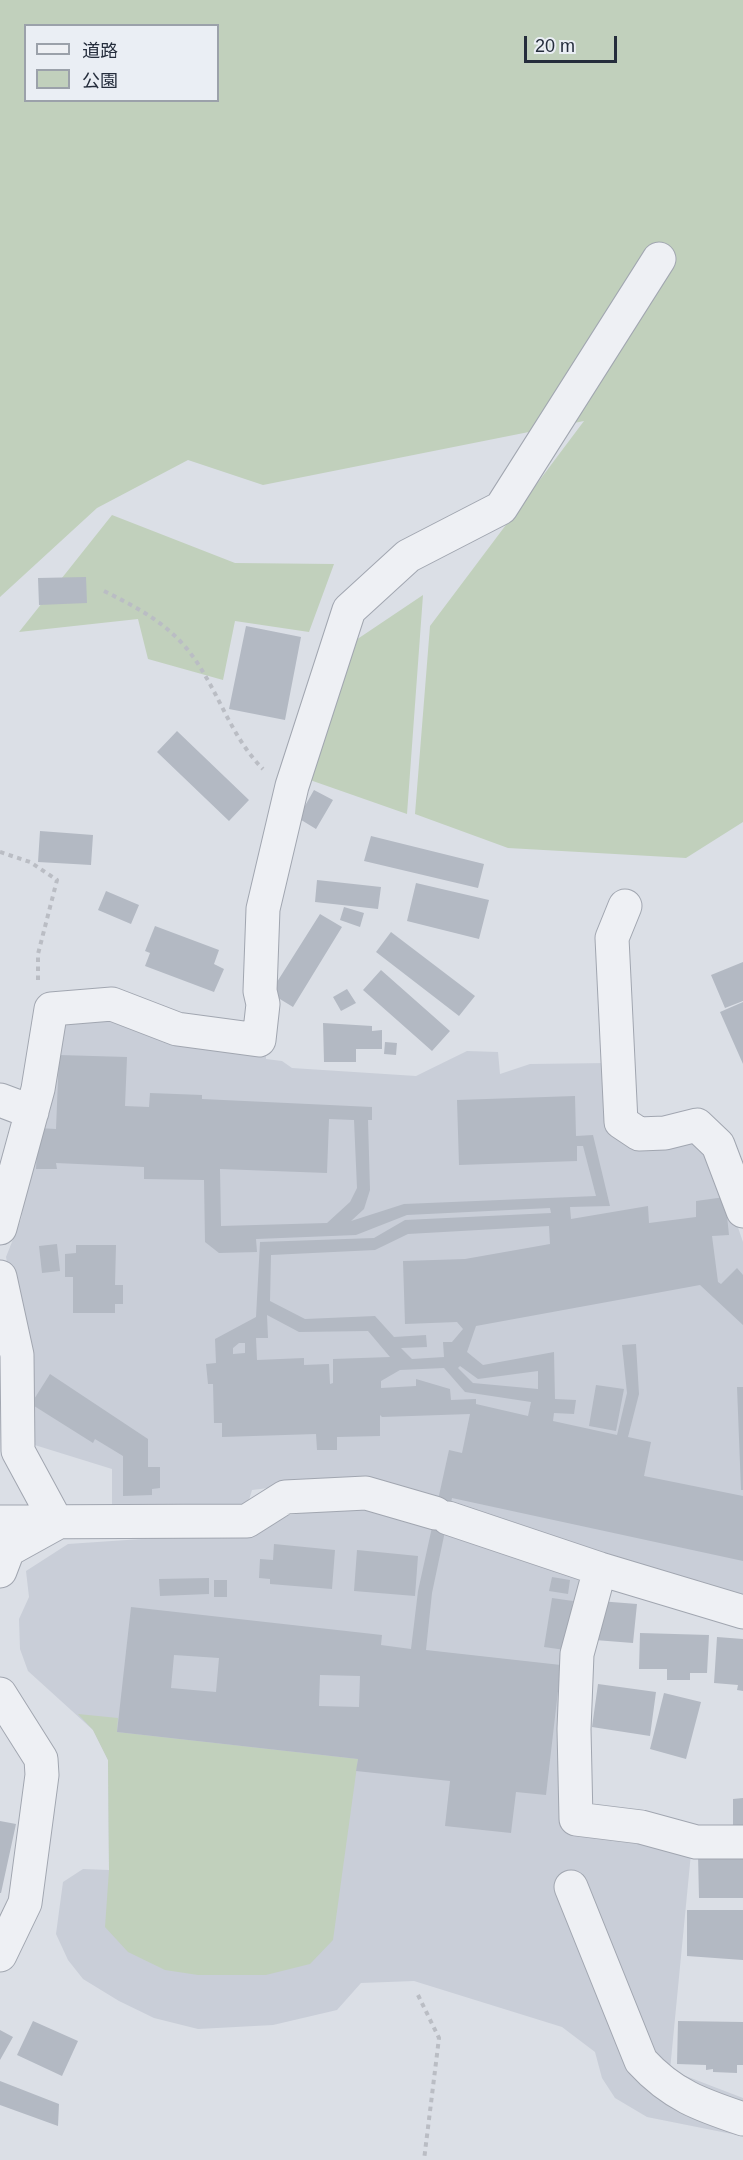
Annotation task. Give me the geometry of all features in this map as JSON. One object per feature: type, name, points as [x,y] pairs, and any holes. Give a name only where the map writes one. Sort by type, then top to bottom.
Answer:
[{"type":"street","points":[[0,1228],[32,1113],[51,1009],[112,1004],[177,1029],[259,1040],[263,1004],[260,991],[263,909],[292,786],[349,610],[408,555],[501,508],[659,259]]},
{"type":"street","points":[[626,906],[612,938],[621,1122],[639,1134],[665,1133],[697,1125],[735,1162],[743,1211]]},
{"type":"street","points":[[0,1100],[32,1113]]},
{"type":"street","points":[[0,1277],[17,1355],[18,1451],[57,1523]]},
{"type":"street","points":[[0,1522],[247,1521],[285,1497],[366,1492],[600,1569],[743,1612]]},
{"type":"street","points":[[0,1571],[8,1550],[57,1523]]},
{"type":"street","points":[[600,1569],[577,1654],[574,1729],[576,1819],[641,1827],[696,1842],[743,1842]]},
{"type":"street","points":[[0,1694],[41,1758],[42,1774],[25,1903],[0,1954]]},
{"type":"street","points":[[571,1887],[641,2061],[660,2082],[694,2102],[743,2119]]},
{"type":"path","points":[[104,591],[146,612],[181,642],[202,672],[246,752],[266,771],[292,786]]},
{"type":"path","points":[[0,852],[30,862],[57,880],[38,954],[38,982],[51,1009]]},
{"type":"path","points":[[418,1995],[439,2038],[424,2160]]},
{"type":"shaded area","points":[[75,1013],[266,1047],[266,1059],[282,1061],[292,1068],[416,1076],[467,1051],[498,1052],[500,1074],[530,1064],[609,1063],[611,1126],[689,1141],[707,1152],[716,1164],[743,1242],[743,1604],[400,1487],[355,1477],[252,1490],[246,1510],[112,1513],[112,1469],[25,1442],[26,1353],[6,1257],[21,1219],[56,1029]]},
{"type":"shaded area","points":[[348,1507],[371,1508],[605,1583],[587,1654],[588,1825],[692,1843],[670,2070],[743,2098],[742,2136],[647,2117],[615,2098],[602,2078],[595,2052],[562,2027],[414,1981],[361,1983],[337,2010],[273,2025],[198,2029],[154,2018],[119,2001],[83,1979],[68,1960],[56,1934],[63,1882],[83,1869],[109,1870],[108,1760],[93,1730],[28,1671],[20,1649],[19,1619],[29,1597],[26,1571],[68,1544],[259,1531],[289,1515]]},
{"type":"green space","points":[[0,0],[743,0],[743,822],[686,858],[508,848],[415,814],[430,626],[584,421],[263,485],[188,460],[97,508],[0,597]]},
{"type":"green space","points":[[112,515],[235,563],[334,564],[309,632],[235,621],[223,680],[148,659],[138,619],[19,632]]},
{"type":"green space","points":[[423,595],[407,814],[310,780],[356,640]]},
{"type":"green space","points":[[78,1714],[118,1718],[117,1732],[358,1759],[333,1940],[310,1964],[266,1975],[198,1975],[165,1970],[128,1952],[105,1927],[109,1870],[108,1760],[93,1730]]},
{"type":"building","points":[[86,577],[87,603],[39,605],[38,578]]},
{"type":"building","points":[[246,626],[301,637],[285,720],[229,709]]},
{"type":"building","points":[[177,731],[249,800],[229,821],[157,752]]},
{"type":"building","points":[[314,790],[333,800],[316,829],[298,818]]},
{"type":"building","points":[[40,831],[93,835],[91,865],[38,862]]},
{"type":"building","points":[[371,836],[484,864],[478,888],[364,861]]},
{"type":"building","points":[[317,880],[381,887],[378,909],[315,902]]},
{"type":"building","points":[[416,883],[489,900],[479,939],[407,921]]},
{"type":"building","points":[[106,891],[139,905],[131,924],[98,910]]},
{"type":"building","points":[[344,907],[364,913],[360,927],[340,920]]},
{"type":"building","points":[[320,914],[342,927],[293,1007],[270,993]]},
{"type":"building","points":[[155,926],[219,950],[214,964],[224,969],[214,992],[145,966],[150,953],[145,951]]},
{"type":"building","points":[[391,932],[475,996],[459,1016],[376,952]]},
{"type":"building","points":[[743,962],[743,1001],[725,1008],[711,975]]},
{"type":"building","points":[[381,970],[450,1031],[432,1051],[363,990]]},
{"type":"building","points":[[347,989],[356,1003],[341,1011],[333,997]]},
{"type":"building","points":[[743,1002],[743,1064],[720,1012]]},
{"type":"building","points":[[323,1023],[372,1026],[372,1031],[382,1030],[382,1049],[356,1049],[356,1062],[324,1062]]},
{"type":"building","points":[[385,1042],[397,1043],[396,1055],[384,1054]]},
{"type":"building","points":[[59,1055],[127,1057],[125,1106],[149,1107],[150,1093],[202,1095],[202,1099],[372,1107],[372,1120],[368,1120],[370,1190],[364,1209],[351,1221],[404,1204],[596,1196],[583,1146],[577,1146],[577,1161],[459,1165],[457,1100],[575,1096],[576,1136],[593,1135],[610,1206],[570,1207],[571,1219],[648,1206],[649,1223],[696,1217],[696,1201],[725,1197],[729,1235],[712,1236],[718,1282],[721,1284],[737,1268],[743,1275],[743,1325],[700,1285],[476,1326],[467,1352],[483,1365],[554,1352],[555,1399],[576,1400],[574,1414],[554,1413],[553,1421],[617,1435],[627,1393],[622,1345],[636,1344],[639,1394],[628,1437],[651,1442],[644,1476],[743,1496],[743,1561],[452,1498],[432,1593],[426,1650],[561,1665],[546,1795],[516,1792],[511,1833],[445,1826],[450,1781],[356,1771],[358,1759],[117,1732],[131,1607],[382,1635],[381,1645],[411,1649],[418,1591],[449,1450],[462,1453],[470,1414],[382,1417],[380,1415],[380,1436],[337,1437],[337,1450],[317,1450],[316,1434],[222,1437],[222,1423],[214,1423],[213,1384],[208,1384],[206,1364],[216,1363],[215,1339],[256,1317],[260,1242],[374,1238],[405,1220],[551,1213],[550,1208],[407,1215],[356,1235],[256,1239],[257,1252],[219,1253],[205,1242],[204,1180],[144,1179],[144,1167],[56,1163],[57,1169],[36,1169],[38,1128],[56,1129]],"holes":[[[329,1119],[354,1120],[357,1188],[350,1202],[327,1223],[221,1226],[220,1169],[327,1173]],[[549,1226],[550,1244],[465,1259],[403,1261],[405,1324],[457,1322],[463,1329],[452,1342],[443,1342],[444,1357],[412,1359],[401,1348],[427,1347],[426,1335],[394,1337],[375,1316],[305,1319],[270,1301],[271,1255],[375,1250],[408,1234]],[[267,1315],[299,1332],[368,1331],[390,1357],[333,1359],[333,1383],[330,1384],[329,1364],[304,1365],[304,1358],[257,1360],[256,1338],[268,1338]],[[239,1343],[245,1343],[245,1353],[233,1354],[233,1348]],[[460,1366],[478,1379],[538,1371],[538,1389],[473,1383],[458,1368]],[[444,1368],[465,1392],[531,1402],[528,1416],[476,1404],[476,1399],[451,1400],[450,1389],[416,1379],[416,1386],[381,1388],[381,1381],[400,1370]],[[174,1655],[219,1658],[216,1692],[171,1688]],[[320,1675],[360,1676],[359,1707],[319,1706]]]},
{"type":"building","points":[[57,1244],[60,1271],[42,1273],[39,1246]]},
{"type":"building","points":[[76,1245],[116,1245],[115,1285],[123,1285],[123,1304],[115,1304],[115,1313],[73,1313],[73,1277],[65,1277],[65,1254],[76,1253]]},
{"type":"building","points":[[50,1374],[148,1439],[148,1467],[160,1467],[160,1488],[152,1489],[152,1495],[123,1496],[123,1456],[95,1439],[93,1443],[31,1404]]},
{"type":"building","points":[[596,1385],[624,1389],[616,1431],[589,1426]]},
{"type":"building","points":[[737,1387],[743,1387],[743,1490],[741,1490]]},
{"type":"building","points":[[274,1544],[335,1550],[332,1589],[270,1584],[270,1579],[259,1578],[260,1559],[273,1560]]},
{"type":"building","points":[[357,1550],[418,1556],[415,1596],[354,1591]]},
{"type":"building","points":[[552,1577],[570,1580],[568,1594],[549,1591]]},
{"type":"building","points":[[209,1578],[209,1594],[160,1596],[159,1579]]},
{"type":"building","points":[[214,1580],[227,1580],[227,1597],[214,1597]]},
{"type":"building","points":[[552,1598],[573,1601],[565,1650],[544,1647]]},
{"type":"building","points":[[599,1601],[637,1604],[633,1643],[595,1640]]},
{"type":"building","points":[[640,1633],[709,1635],[707,1673],[690,1673],[690,1680],[667,1680],[667,1669],[639,1669]]},
{"type":"building","points":[[717,1637],[743,1639],[743,1691],[737,1690],[738,1685],[714,1683]]},
{"type":"building","points":[[598,1684],[656,1692],[650,1736],[592,1727]]},
{"type":"building","points":[[664,1693],[701,1702],[686,1759],[650,1749]]},
{"type":"building","points":[[743,1798],[743,1837],[733,1837],[733,1799]]},
{"type":"building","points":[[0,1821],[16,1824],[1,1893],[0,1893]]},
{"type":"building","points":[[698,1855],[743,1855],[743,1898],[699,1898]]},
{"type":"building","points":[[687,1910],[743,1910],[743,1960],[687,1956]]},
{"type":"building","points":[[33,2021],[78,2041],[62,2076],[17,2055]]},
{"type":"building","points":[[678,2021],[743,2022],[743,2065],[737,2065],[737,2073],[713,2072],[713,2069],[706,2070],[706,2065],[677,2064]]},
{"type":"building","points":[[0,2030],[13,2037],[0,2060]]},
{"type":"building","points":[[0,2081],[59,2104],[58,2126],[0,2105]]}]
